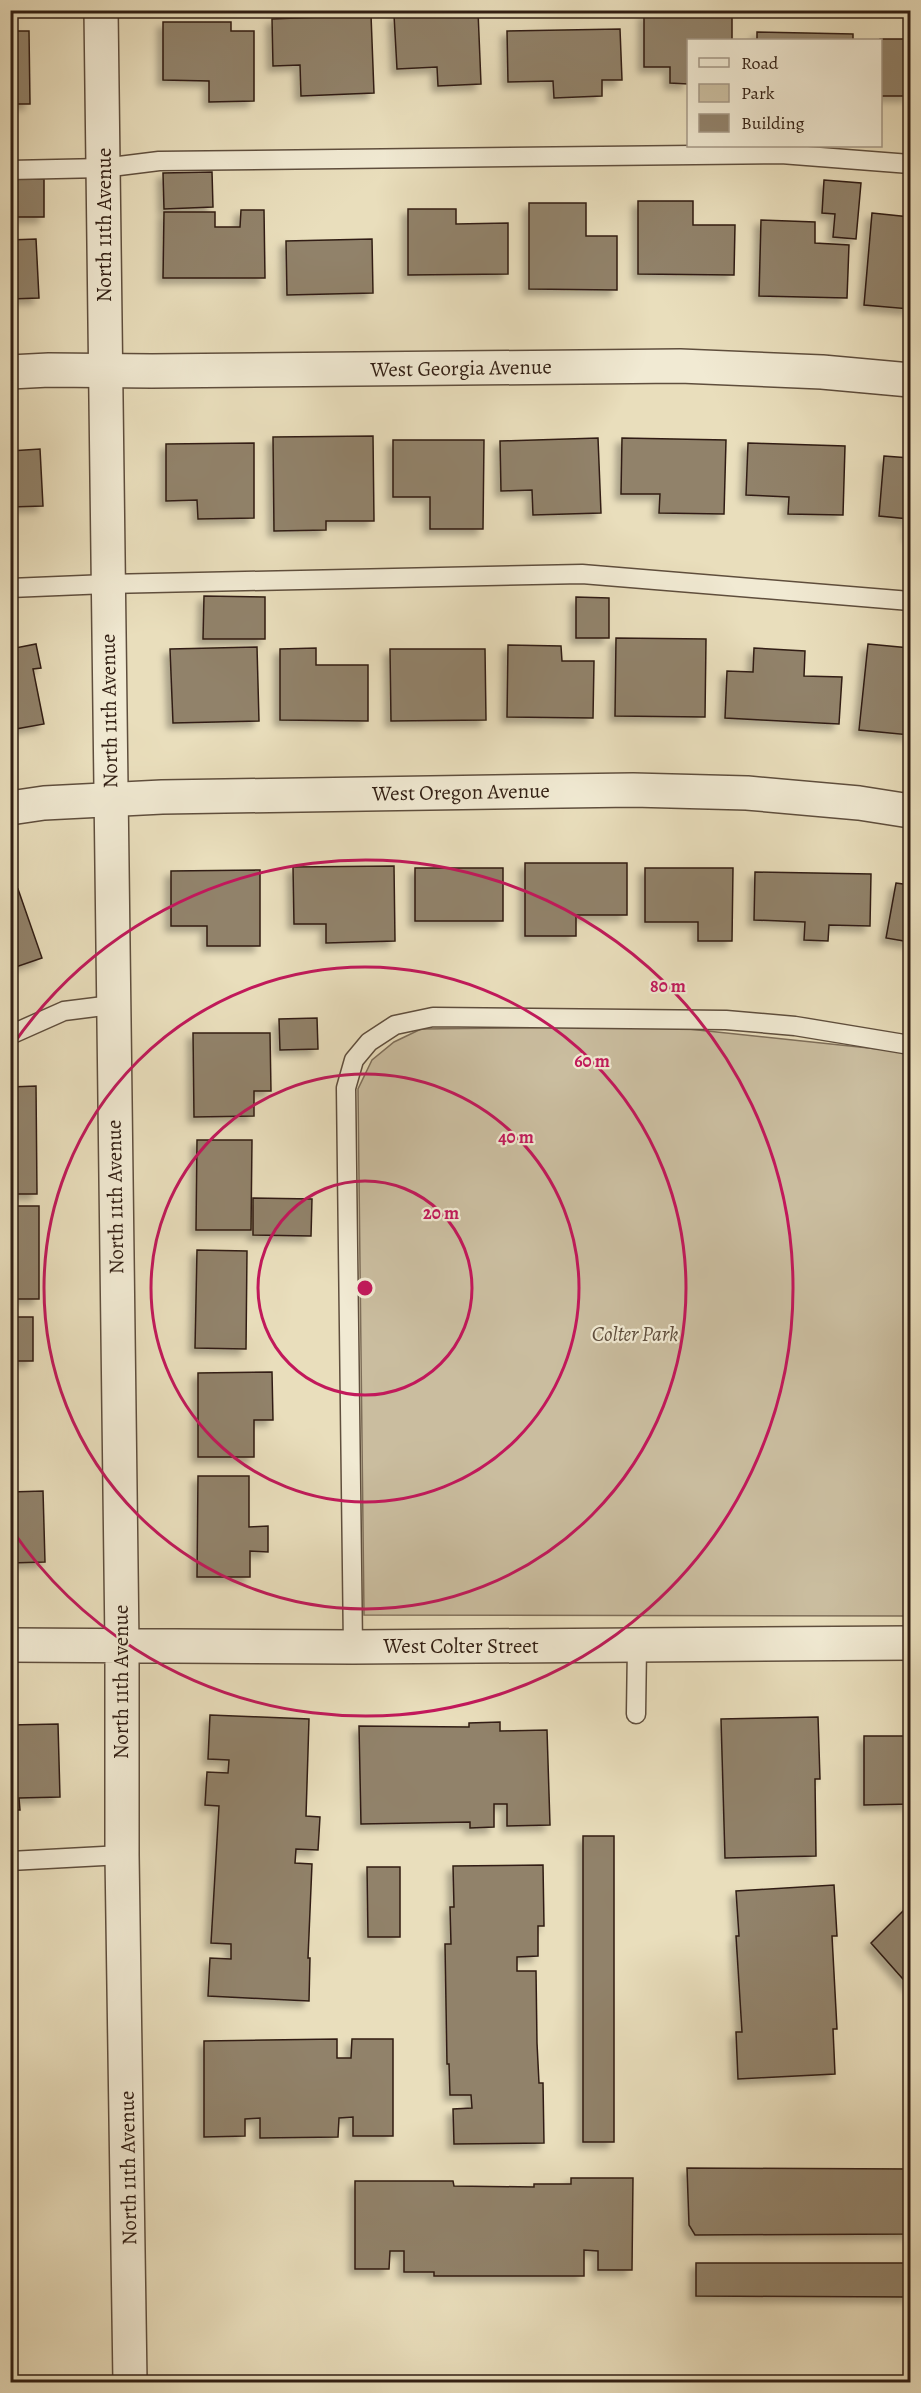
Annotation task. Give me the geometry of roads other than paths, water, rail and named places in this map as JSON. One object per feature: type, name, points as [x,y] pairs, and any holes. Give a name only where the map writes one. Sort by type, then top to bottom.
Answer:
[{"type":"street","name":"North 11th Avenue","points":[[101,10],[130,2382]]},
{"type":"street","name":"West Georgia Avenue","points":[[10,372],[680,366],[822,372],[910,380]]},
{"type":"street","name":"West Oregon Avenue","points":[[10,808],[44,803],[186,797],[633,790],[747,793],[859,803],[910,811]]},
{"type":"street","name":"West Colter Street","points":[[10,1644],[353,1647],[910,1643]]},
{"type":"lane","points":[[10,170],[103,168],[159,161],[781,154],[910,164]]},
{"type":"lane","points":[[10,588],[582,574],[910,601]]},
{"type":"lane","points":[[10,1035],[64,1011],[112,1005]]},
{"type":"lane","points":[[353,1647],[346,1088],[354,1060],[369,1042],[396,1025],[433,1017],[562,1017],[726,1020],[795,1026],[910,1045]]},
{"type":"lane","points":[[636,1714],[637,1646]]},
{"type":"lane","points":[[10,1861],[122,1855]]},
{"type":"park label","name":"Colter Park","points":[[635,1334]]}]
